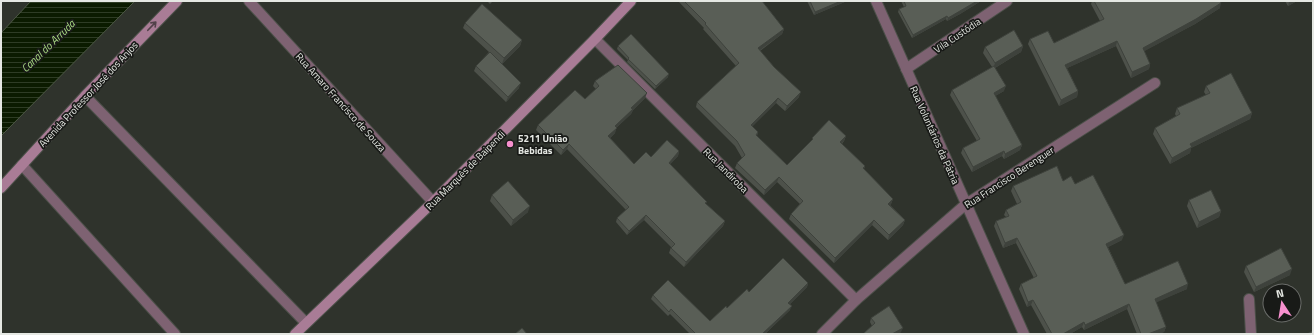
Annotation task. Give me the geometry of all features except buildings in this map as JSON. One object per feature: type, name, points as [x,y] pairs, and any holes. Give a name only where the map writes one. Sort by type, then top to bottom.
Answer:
[{"type":"street","name":"Avenida Professor José dos Anjos","points":[[1,188],[85,96],[177,1]]},
{"type":"street","name":"Rua Amaro Francisco de Souza","points":[[249,1],[432,202]]},
{"type":"street","name":"Rua Marquês de Baipendi","points":[[297,333],[432,202],[631,1]]},
{"type":"street","name":"Rua Voluntários da Pátria","points":[[876,1],[1024,334]]},
{"type":"street","name":"Vila Custódia","points":[[906,69],[1007,1]]},
{"type":"street","name":"Rua Jandiroba","points":[[595,39],[856,300]]},
{"type":"street","name":"Rua Francisco Berenguer","points":[[822,334],[856,300],[966,204],[1155,83]]},
{"type":"street","points":[[85,96],[306,323]]},
{"type":"street","points":[[22,165],[174,334]]},
{"type":"street","points":[[1249,299],[1251,334]]},
{"type":"water","name":"Canal do Arruda","points":[[31,1],[135,1],[1,136],[1,33]]},
{"type":"place","name":"5211 União Bebidas","points":[[510,144]]}]
